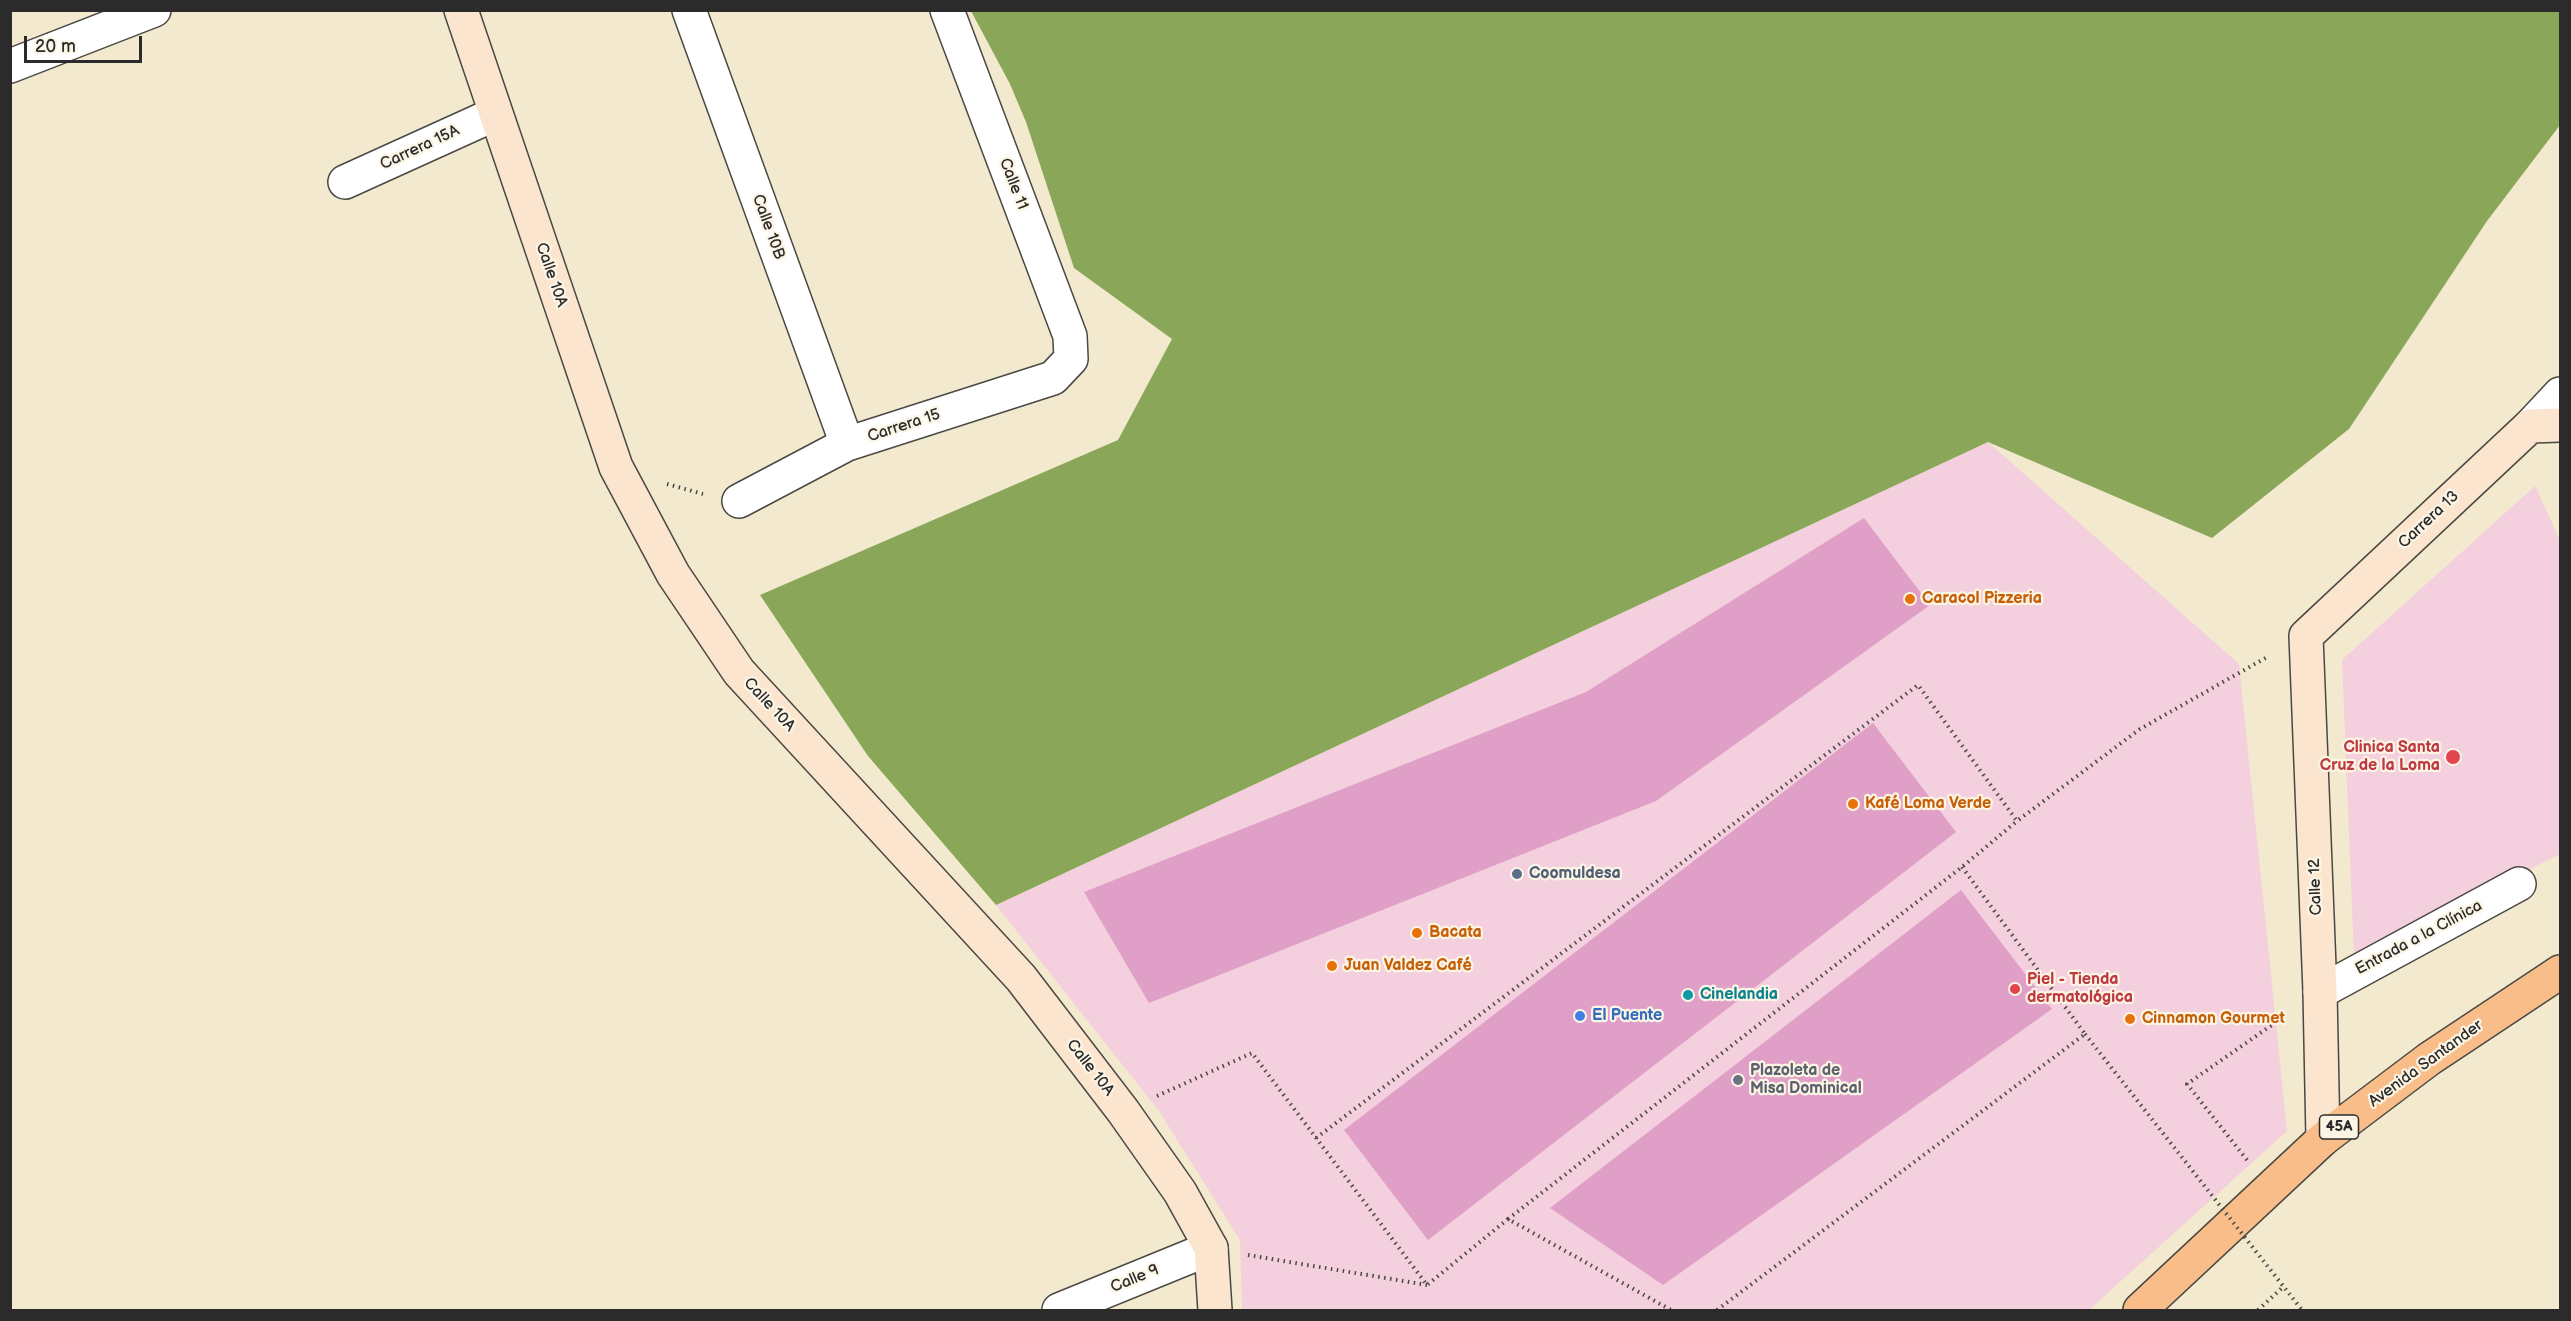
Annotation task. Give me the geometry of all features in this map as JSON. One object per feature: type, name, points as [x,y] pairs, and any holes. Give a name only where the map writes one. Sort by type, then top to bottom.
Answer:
[{"type":"highway","name":"Avenida Santander","points":[[2140,1311],[2323,1139],[2429,1059],[2560,972]]},
{"type":"street","points":[[10,66],[154,10]]},
{"type":"street","name":"Calle 10A","points":[[461,10],[616,467],[673,574],[739,672],[1021,978],[1123,1111],[1180,1192],[1211,1248],[1215,1311]]},
{"type":"street","name":"Calle 10B","points":[[689,10],[847,444]]},
{"type":"street","name":"Calle 11","points":[[947,10],[1070,336],[1071,359]]},
{"type":"street","name":"Carrera 15A","points":[[345,182],[495,114]]},
{"type":"street","name":"Carrera 15","points":[[739,501],[847,444],[1053,378],[1071,359]]},
{"type":"street","points":[[2545,425],[2560,394]]},
{"type":"street","name":"Carrera 13","points":[[2306,636],[2545,425]]},
{"type":"street","name":"Calle 12","points":[[2306,636],[2320,992],[2323,1139]]},
{"type":"street","name":"Entrada a la Clínica","points":[[2320,992],[2519,884]]},
{"type":"street","name":"Calle 9","points":[[1059,1311],[1211,1248]]},
{"type":"path","points":[[616,467],[690,491],[739,501]]},
{"type":"path","points":[[1211,1248],[1427,1285],[1962,867],[2017,821],[2140,729],[2306,636]]},
{"type":"path","points":[[1316,1138],[1918,685],[2017,821]]},
{"type":"path","points":[[1962,867],[2085,1034],[2302,1311]]},
{"type":"path","points":[[2239,1167],[2247,1160],[2187,1084],[2320,992]]},
{"type":"path","points":[[1717,1311],[2085,1034]]},
{"type":"path","points":[[1123,1111],[1252,1053],[1427,1285]]},
{"type":"path","points":[[2209,1192],[2217,1186]]},
{"type":"path","points":[[1509,1219],[1671,1311]]},
{"type":"path","points":[[2258,1311],[2283,1287]]},
{"type":"shaded area","points":[[1988,442],[2239,664],[2287,1131],[2089,1310],[1242,1310],[1240,1240],[1159,1111],[996,905]]},
{"type":"shaded area","name":"Clinica Santa Cruz de la Loma","points":[[2535,486],[2560,540],[2560,854],[2354,957],[2342,660]]},
{"type":"green space","points":[[971,11],[2560,11],[2560,125],[2487,221],[2349,429],[2212,538],[1988,442],[996,905],[868,756],[760,595],[1118,440],[1172,339],[1074,268],[1026,122],[1010,84]]},
{"type":"building","points":[[1864,518],[1930,605],[1656,801],[1149,1003],[1084,892],[1586,692]]},
{"type":"building","points":[[1873,723],[1956,832],[1428,1240],[1344,1130]]},
{"type":"building","points":[[1961,890],[2052,1009],[1663,1285],[1550,1208]]},
{"type":"place","name":"Caracol Pizzeria","points":[[1910,599]]},
{"type":"place","name":"Clinica Santa Cruz de la Loma","points":[[2453,757]]},
{"type":"place","name":"Kafé Loma Verde","points":[[1853,804]]},
{"type":"place","name":"Coomuldesa","points":[[1517,874]]},
{"type":"place","name":"Bacata","points":[[1417,933]]},
{"type":"place","name":"Juan Valdez Café","points":[[1332,966]]},
{"type":"place","name":"Piel - Tienda dermatológica","points":[[2015,989]]},
{"type":"place","name":"Cinelandia","points":[[1688,995]]},
{"type":"place","name":"El Puente","points":[[1580,1016]]},
{"type":"place","name":"Cinnamon Gourmet","points":[[2130,1019]]},
{"type":"place","name":"Plazoleta de Misa Dominical","points":[[1738,1080]]}]
